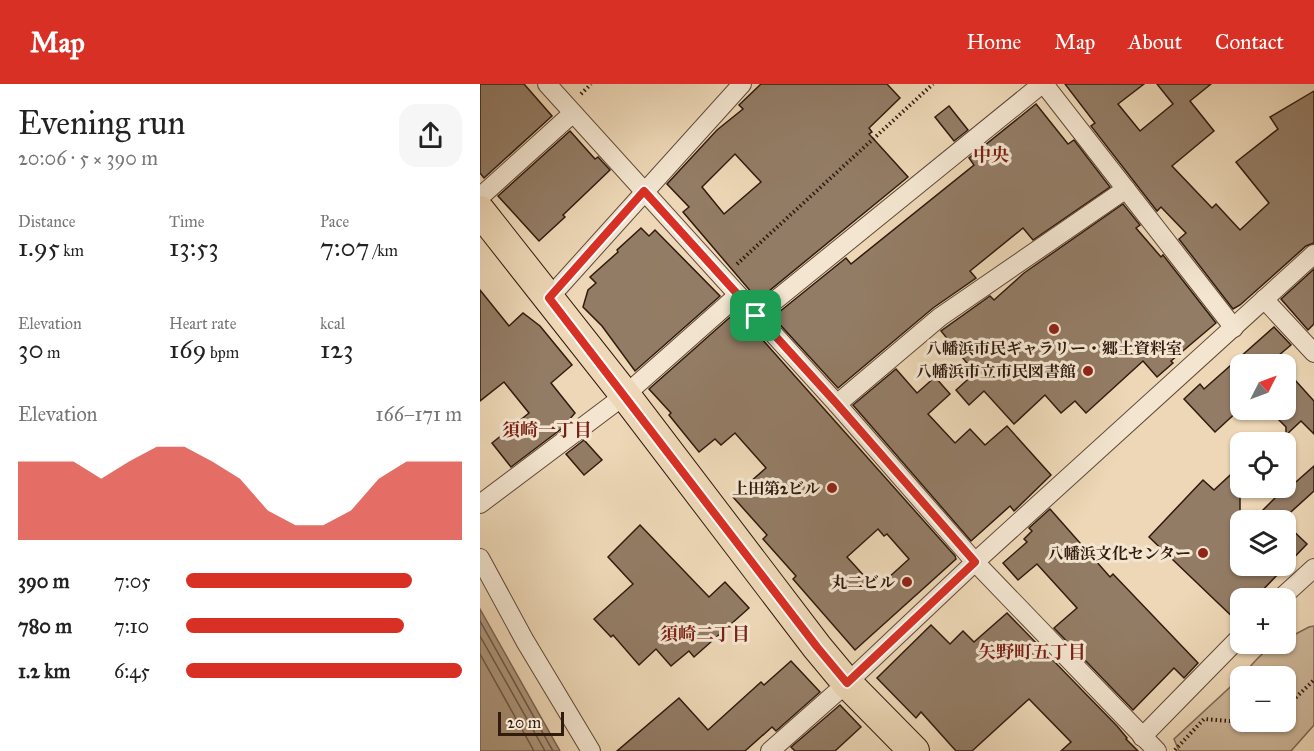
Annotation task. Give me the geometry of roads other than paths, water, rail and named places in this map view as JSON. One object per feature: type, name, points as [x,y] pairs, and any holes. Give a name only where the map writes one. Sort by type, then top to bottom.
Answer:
[{"type":"main road","points":[[480,211],[625,395],[817,647],[847,683],[914,751]]},
{"type":"street","points":[[547,84],[837,404],[975,562],[1157,751]]},
{"type":"street","points":[[549,298],[742,84]]},
{"type":"street","points":[[756,316],[1043,84],[1234,328]]},
{"type":"street","points":[[480,197],[573,113]]},
{"type":"street","points":[[837,404],[940,317],[1126,189]]},
{"type":"street","points":[[770,751],[1314,254]]},
{"type":"street","points":[[480,504],[625,395],[738,296]]},
{"type":"street","points":[[1264,299],[1314,353]]},
{"type":"street","points":[[480,558],[525,641],[591,751]]},
{"type":"street","points":[[1292,588],[1314,568]]},
{"type":"street","points":[[1142,737],[1230,647]]},
{"type":"water","points":[[480,609],[560,751],[480,751]]},
{"type":"place","name":"八幡浜市民ギャラリー・郷土資料室","points":[[1054,329]]},
{"type":"place","name":"八幡浜市立市民図書館","points":[[1088,371]]},
{"type":"place","name":"上田第2ビル","points":[[832,488]]},
{"type":"place","name":"八幡浜文化センター","points":[[1203,553]]},
{"type":"place","name":"丸二ビル","points":[[907,582]]},
{"type":"district","name":"中央","points":[[991,155]]},
{"type":"district","name":"須崎一丁目","points":[[547,430]]},
{"type":"district","name":"須崎二丁目","points":[[705,634]]},
{"type":"district","name":"矢野町五丁目","points":[[1032,652]]}]
